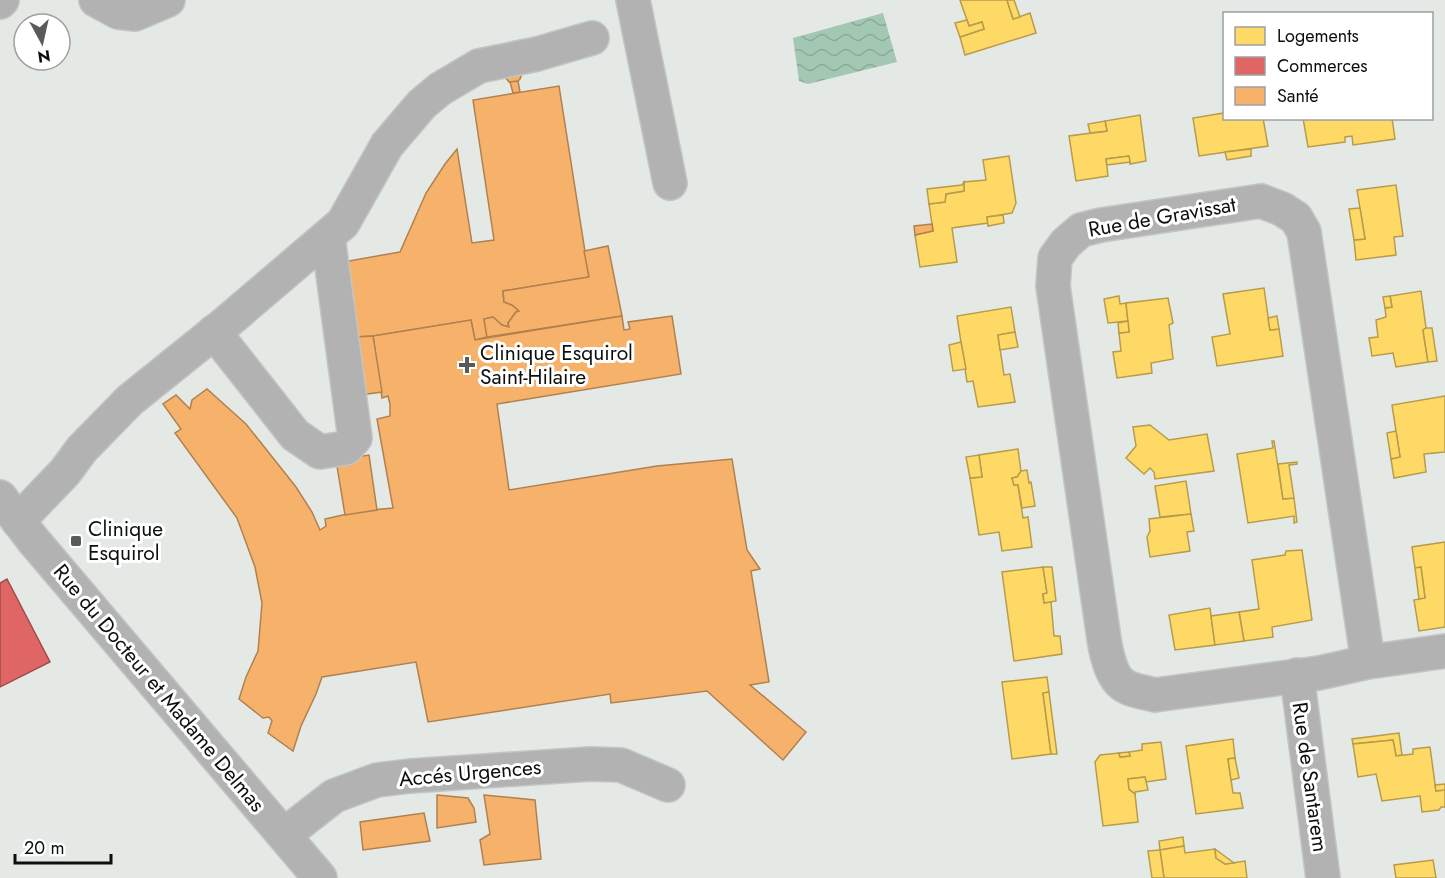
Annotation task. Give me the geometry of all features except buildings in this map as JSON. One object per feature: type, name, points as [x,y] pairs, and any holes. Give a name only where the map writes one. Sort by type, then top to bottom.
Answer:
[{"type":"street","points":[[96,0],[118,12],[135,14],[168,0]]},
{"type":"street","points":[[633,0],[670,183]]},
{"type":"street","points":[[9,509],[65,472],[82,449],[130,400],[343,223],[387,145],[422,104],[440,89],[479,66],[537,54],[592,38]]},
{"type":"street","name":"Rue de Gravissat","points":[[1261,201],[1282,209],[1296,218],[1304,232],[1368,662],[1319,673],[1155,695],[1138,691],[1121,683],[1108,662],[1104,639],[1053,286],[1054,258],[1081,230],[1261,201]]},
{"type":"street","points":[[214,332],[295,435],[320,452],[346,448],[355,438],[328,237]]},
{"type":"street","name":"Rue du Docteur et Madame Delmas","points":[[9,509],[320,878]]},
{"type":"street","points":[[1368,662],[1445,651]]},
{"type":"street","name":"Rue de Santarem","points":[[1296,675],[1323,878]]},
{"type":"street","name":"Accés Urgences","points":[[284,836],[334,796],[377,780],[590,764],[621,765],[668,785]]},
{"type":"water","points":[[883,13],[897,62],[808,84],[799,81],[793,38]]},
{"type":"place","name":"Clinique Esquirol Saint-Hilaire","points":[[467,365]]},
{"type":"place","name":"Clinique Esquirol","points":[[76,541]]}]
